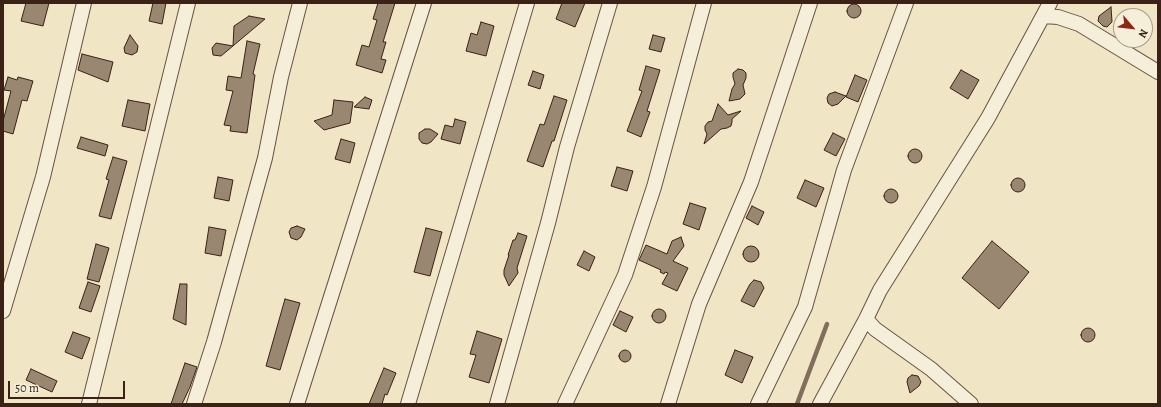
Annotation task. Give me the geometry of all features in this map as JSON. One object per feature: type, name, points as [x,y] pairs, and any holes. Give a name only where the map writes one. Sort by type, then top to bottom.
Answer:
[{"type":"street","points":[[3,311],[43,177],[84,3]]},
{"type":"street","points":[[89,404],[188,3]]},
{"type":"street","points":[[194,404],[214,342],[265,158],[281,77],[300,3]]},
{"type":"street","points":[[298,404],[424,3]]},
{"type":"street","points":[[408,404],[527,3]]},
{"type":"street","points":[[496,404],[548,223],[567,147],[610,3]]},
{"type":"street","points":[[565,404],[625,275],[654,187],[704,3]]},
{"type":"street","points":[[668,404],[699,304],[751,182],[810,3]]},
{"type":"street","points":[[758,404],[805,307],[844,170],[906,3]]},
{"type":"street","points":[[820,404],[866,320],[880,290],[988,118],[1050,3]]},
{"type":"street","points":[[1043,16],[1058,17],[1079,24],[1158,72]]},
{"type":"street","points":[[866,320],[875,329],[931,369],[971,404]]},
{"type":"building","points":[[26,3],[49,3],[43,26],[21,21]]},
{"type":"building","points":[[153,3],[166,3],[162,24],[149,21]]},
{"type":"building","points":[[378,3],[395,3],[383,42],[386,42],[381,59],[386,60],[382,73],[356,65],[362,45],[369,47],[377,20],[373,19]]},
{"type":"building","points":[[562,3],[585,3],[575,27],[556,19]]},
{"type":"building","points":[[854,4],[859,6],[861,11],[859,16],[854,18],[849,16],[847,11],[849,6]]},
{"type":"building","points":[[1111,7],[1112,22],[1107,27],[1103,26],[1098,21],[1099,16]]},
{"type":"building","points":[[249,16],[265,19],[233,46],[234,26]]},
{"type":"building","points":[[481,22],[494,26],[486,56],[466,51],[471,33],[477,35]]},
{"type":"building","points":[[130,35],[138,46],[137,52],[132,55],[125,53],[124,48]]},
{"type":"building","points":[[653,35],[665,38],[661,52],[649,49]]},
{"type":"building","points":[[247,41],[260,44],[253,74],[255,75],[247,133],[230,131],[231,126],[224,125],[233,91],[226,90],[228,76],[241,78]]},
{"type":"building","points":[[216,43],[233,46],[221,56],[213,55],[212,48]]},
{"type":"building","points":[[82,54],[113,62],[108,82],[78,70]]},
{"type":"building","points":[[646,66],[660,70],[647,111],[650,112],[641,137],[627,131],[642,91],[639,90]]},
{"type":"building","points":[[738,69],[743,70],[746,73],[746,78],[743,85],[745,94],[740,99],[729,101],[735,84],[733,73]]},
{"type":"building","points":[[961,70],[979,80],[968,99],[950,88]]},
{"type":"building","points":[[533,71],[544,75],[540,89],[528,85]]},
{"type":"building","points":[[855,75],[867,80],[858,102],[846,97]]},
{"type":"building","points":[[8,77],[17,80],[18,77],[33,81],[27,101],[22,100],[13,134],[3,131],[3,121],[11,91],[4,90]]},
{"type":"building","points":[[835,92],[846,96],[838,104],[832,106],[828,103],[827,98],[829,94]]},
{"type":"building","points":[[554,96],[567,100],[554,141],[552,141],[543,167],[527,161],[540,124],[544,125]]},
{"type":"building","points":[[365,97],[372,100],[369,109],[354,107]]},
{"type":"building","points":[[128,100],[150,104],[145,131],[122,126]]},
{"type":"building","points":[[334,100],[353,102],[350,123],[324,130],[314,121],[332,115]]},
{"type":"building","points":[[718,104],[728,115],[741,111],[732,119],[731,126],[721,129],[704,144],[707,134],[705,126],[708,122],[712,121]]},
{"type":"building","points":[[455,119],[466,122],[460,144],[441,139],[445,125],[453,127]]},
{"type":"building","points":[[425,129],[430,129],[438,134],[431,142],[427,144],[422,143],[419,139],[419,133]]},
{"type":"building","points":[[833,133],[845,139],[836,156],[824,150]]},
{"type":"building","points":[[81,137],[108,145],[105,156],[77,148]]},
{"type":"building","points":[[341,139],[355,143],[350,163],[335,159]]},
{"type":"building","points":[[915,149],[920,151],[922,156],[920,161],[915,163],[910,161],[908,156],[910,151]]},
{"type":"building","points":[[113,157],[127,161],[111,219],[99,216],[109,180],[106,179]]},
{"type":"building","points":[[617,167],[633,171],[627,191],[611,186]]},
{"type":"building","points":[[218,177],[233,180],[229,201],[214,198]]},
{"type":"building","points":[[1018,178],[1023,180],[1025,185],[1023,190],[1018,192],[1013,190],[1011,185],[1013,180]]},
{"type":"building","points":[[805,180],[824,188],[816,207],[797,198]]},
{"type":"building","points":[[891,189],[896,191],[898,196],[896,201],[891,203],[886,201],[884,196],[886,191]]},
{"type":"building","points":[[690,203],[706,208],[699,230],[683,224]]},
{"type":"building","points":[[752,206],[764,212],[758,225],[746,218]]},
{"type":"building","points":[[297,226],[305,229],[301,237],[297,240],[291,238],[289,232],[291,228]]},
{"type":"building","points":[[209,227],[226,230],[221,256],[205,253]]},
{"type":"building","points":[[426,228],[442,232],[430,276],[414,272]]},
{"type":"building","points":[[518,233],[527,236],[517,268],[518,273],[509,286],[504,275],[504,270],[513,240],[515,240]]},
{"type":"building","points":[[681,237],[684,246],[673,261],[688,268],[677,291],[662,284],[668,273],[665,272],[664,274],[660,272],[661,270],[639,260],[646,245],[667,254],[672,241]]},
{"type":"building","points":[[992,241],[1029,272],[999,309],[962,278]]},
{"type":"building","points":[[96,244],[109,248],[99,282],[87,279]]},
{"type":"building","points":[[751,246],[758,251],[759,254],[754,261],[751,262],[744,257],[743,254],[748,247]]},
{"type":"building","points":[[584,251],[595,257],[589,271],[577,265]]},
{"type":"building","points":[[754,280],[761,282],[764,288],[754,307],[741,301],[750,284]]},
{"type":"building","points":[[88,282],[100,286],[91,312],[79,308]]},
{"type":"building","points":[[180,284],[187,284],[186,325],[173,319]]},
{"type":"building","points":[[285,299],[300,303],[280,370],[266,366]]},
{"type":"building","points":[[659,309],[664,311],[666,316],[664,321],[659,323],[654,321],[652,316],[654,311]]},
{"type":"building","points":[[620,311],[633,317],[626,332],[613,325]]},
{"type":"building","points":[[1088,328],[1093,330],[1095,335],[1093,340],[1088,342],[1083,340],[1081,335],[1083,330]]},
{"type":"building","points":[[477,331],[502,339],[489,383],[469,377],[476,355],[470,354]]},
{"type":"building","points":[[73,332],[90,338],[82,359],[65,352]]},
{"type":"building","points":[[627,350],[630,351],[630,361],[623,362],[620,361],[619,354],[620,351]]},
{"type":"building","points":[[735,350],[753,357],[742,383],[725,375]]},
{"type":"building","points":[[185,363],[197,367],[182,404],[171,404]]},
{"type":"building","points":[[384,368],[396,373],[387,395],[385,394],[382,404],[369,404]]},
{"type":"building","points":[[31,369],[57,381],[52,392],[26,380]]},
{"type":"building","points":[[912,375],[918,376],[921,382],[919,386],[910,393],[907,382],[908,378]]},
{"type":"waterway","points":[[797,404],[827,324]]}]
